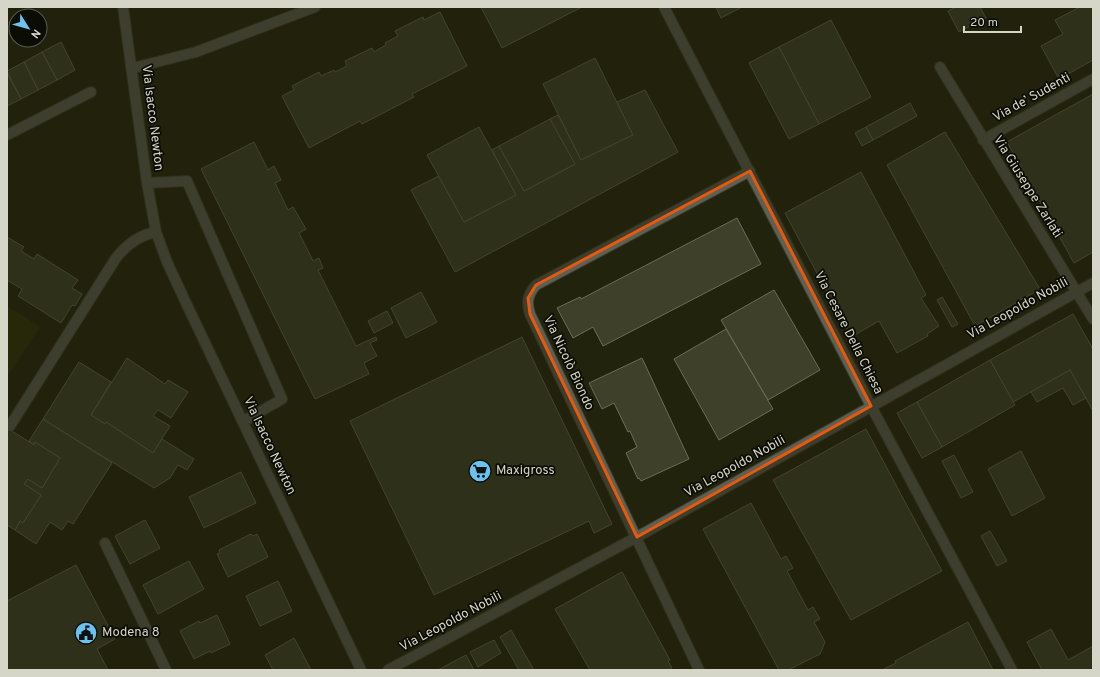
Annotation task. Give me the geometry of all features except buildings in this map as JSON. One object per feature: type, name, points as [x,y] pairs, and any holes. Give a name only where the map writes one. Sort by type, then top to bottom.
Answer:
[{"type":"street","name":"Via Isacco Newton","points":[[123,7],[147,183],[156,232],[164,255],[361,670]]},
{"type":"street","points":[[132,68],[196,52],[315,7]]},
{"type":"street","name":"Via Cesare Della Chiesa","points":[[664,7],[871,406],[1012,670]]},
{"type":"street","name":"Via Giuseppe Zarlati","points":[[940,67],[1093,319]]},
{"type":"street","name":"Via de’ Sudenti","points":[[983,140],[1093,79]]},
{"type":"street","points":[[7,134],[91,92]]},
{"type":"street","name":"Via Nicolò Biondo","points":[[699,670],[530,314],[528,298],[536,285],[750,171]]},
{"type":"street","points":[[147,183],[187,181],[282,399],[244,421]]},
{"type":"street","points":[[10,426],[123,250],[138,237],[156,232]]},
{"type":"street","name":"Via Leopoldo Nobili","points":[[388,670],[637,537],[1093,283]]},
{"type":"street","points":[[105,543],[166,670]]},
{"type":"highlighted area","points":[[750,171],[871,406],[637,537],[530,314],[528,298],[536,285]]},
{"type":"shaded area","points":[[7,306],[40,327],[7,376]]},
{"type":"place","name":"Maxigross","points":[[480,471]]},
{"type":"place","name":"Modena 8","points":[[86,633]]}]
